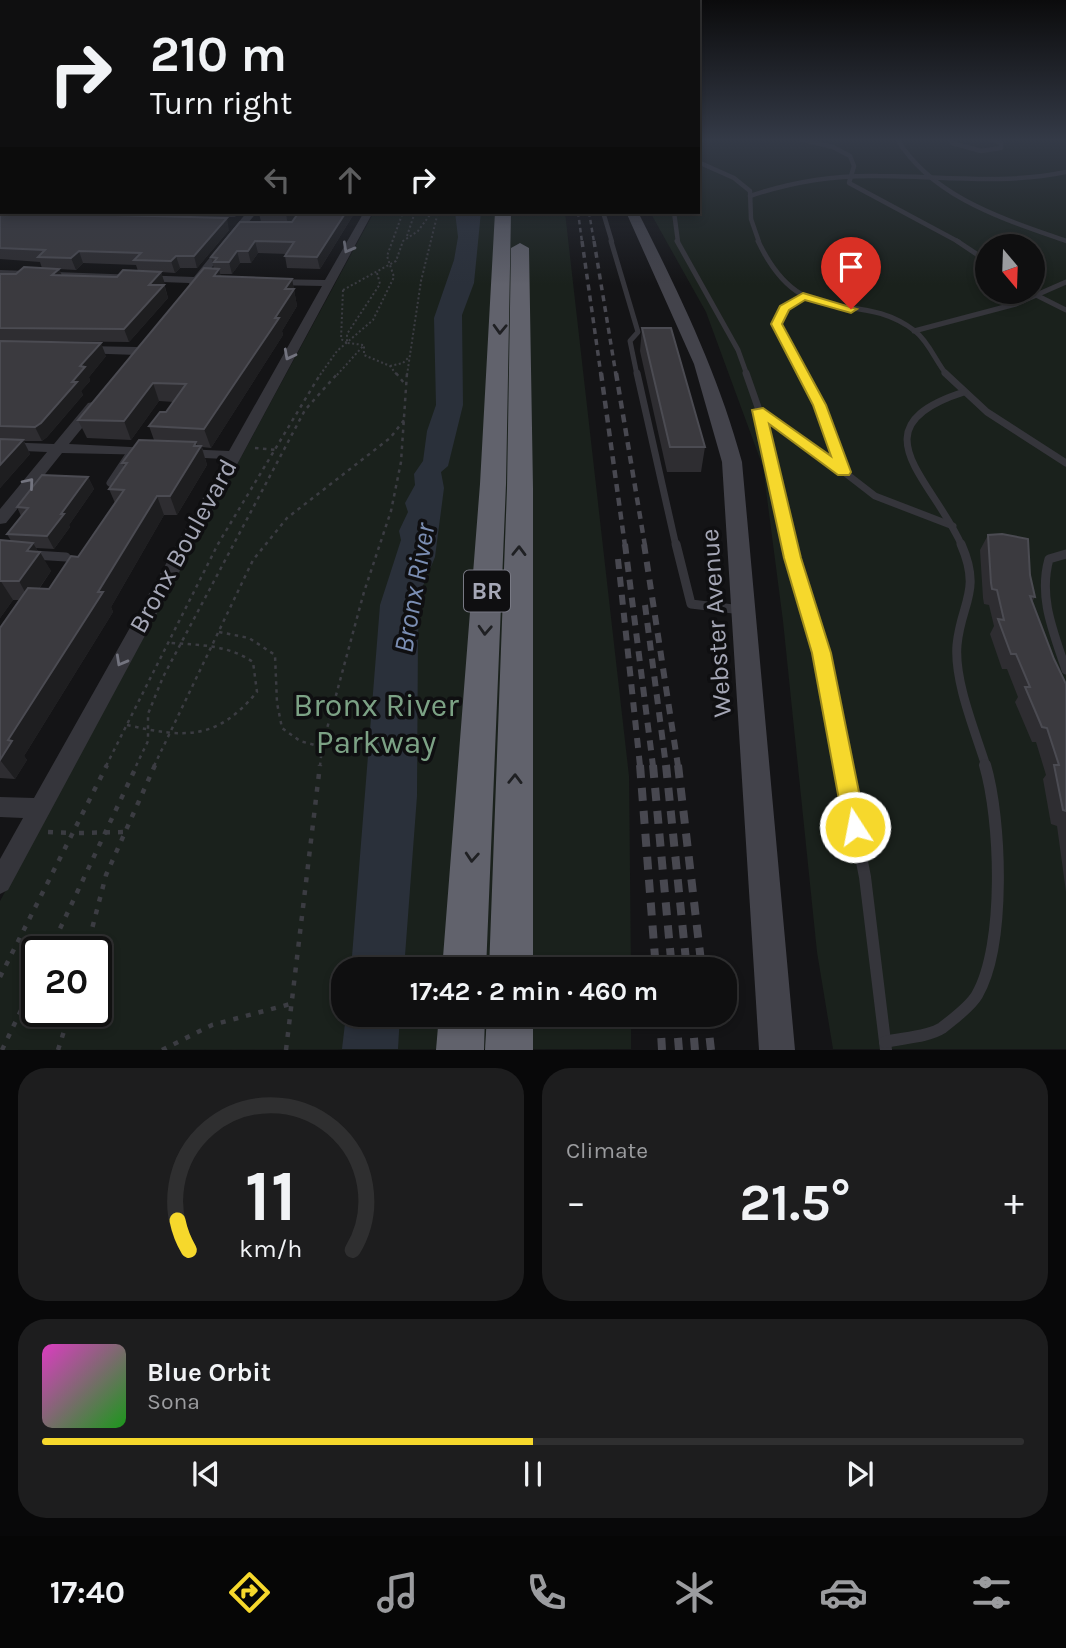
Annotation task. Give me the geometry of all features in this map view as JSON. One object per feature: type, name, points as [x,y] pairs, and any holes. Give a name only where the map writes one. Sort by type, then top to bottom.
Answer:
[{"type":"highway","name":"BR","points":[[465,957],[494,471],[503,214]]},
{"type":"highway","name":"BR","points":[[511,957],[520,488],[519,214]]},
{"type":"highway","points":[[460,1049],[461,1027]]},
{"type":"highway","points":[[509,1049],[510,1027]]},
{"type":"main road","name":"Webster Avenue","points":[[633,214],[684,314],[725,431],[733,470],[777,1049]]},
{"type":"street","points":[[188,290],[250,214]]},
{"type":"street","name":"Bronx Boulevard","points":[[0,882],[367,214]]},
{"type":"street","points":[[0,273],[210,280]]},
{"type":"street","points":[[265,282],[325,289]]},
{"type":"street","points":[[69,349],[142,346],[129,362]]},
{"type":"street","points":[[0,519],[102,394]]},
{"type":"street","points":[[0,446],[233,455]]},
{"type":"street","points":[[0,807],[40,808]]},
{"type":"lane","points":[[747,188],[750,196],[750,216],[762,250],[803,297],[873,315],[914,331],[946,374],[964,392],[991,415],[1066,463]]},
{"type":"lane","points":[[750,196],[777,188]]},
{"type":"lane","points":[[859,188],[947,234],[975,253]]},
{"type":"lane","points":[[948,188],[1000,215],[1066,241]]},
{"type":"lane","points":[[604,214],[638,332],[630,341],[657,469],[691,604],[743,610]]},
{"type":"lane","points":[[674,214],[675,237],[738,350],[759,410],[792,558],[824,666],[864,877],[885,1046],[939,1030],[976,997],[992,957],[997,885],[994,795],[963,690],[957,645],[970,598],[969,563],[953,526],[906,449],[905,433],[916,414],[936,401],[964,392]]},
{"type":"lane","points":[[1045,292],[1066,282]]},
{"type":"lane","points":[[803,297],[784,309],[777,324],[820,405],[844,472]]},
{"type":"lane","points":[[1045,301],[1066,310]]},
{"type":"lane","points":[[914,331],[1011,304]]},
{"type":"lane","points":[[759,410],[874,496],[953,526]]},
{"type":"lane","points":[[110,483],[132,451]]},
{"type":"lane","points":[[1066,554],[1049,559],[1042,578],[1046,609],[1066,670]]},
{"type":"lane","points":[[26,555],[66,556]]},
{"type":"path","points":[[57,936],[148,741],[148,714],[179,643],[310,389],[331,358],[373,320],[394,277],[387,256],[402,214]]},
{"type":"path","points":[[325,289],[330,295],[328,299],[391,266],[400,258],[403,241],[414,214]]},
{"type":"path","points":[[407,236],[418,231],[431,214]]},
{"type":"path","points":[[286,1049],[322,747],[364,592],[391,511],[405,419],[405,386],[421,281],[438,214]]},
{"type":"path","points":[[347,343],[347,334],[380,284],[377,273]]},
{"type":"path","points":[[343,290],[344,314],[338,336],[341,342],[364,345]]},
{"type":"path","points":[[364,345],[364,355],[390,366],[405,386]]},
{"type":"path","points":[[0,977],[71,833],[171,643],[218,544],[305,410],[364,345]]},
{"type":"path","points":[[390,366],[403,363],[410,356]]},
{"type":"path","points":[[90,936],[107,875],[125,832],[212,645],[262,550],[287,518],[390,438],[405,419]]},
{"type":"path","points":[[340,477],[346,480]]},
{"type":"path","points":[[219,632],[240,634],[267,647],[275,655],[277,702],[282,728],[300,741],[322,747]]},
{"type":"path","points":[[127,725],[169,736],[192,735],[229,723],[257,692],[253,662],[229,647],[171,643]]},
{"type":"path","points":[[79,833],[125,832]]},
{"type":"path","points":[[64,833],[71,833]]},
{"type":"path","points":[[162,1049],[212,1026],[293,1003]]},
{"type":"path","points":[[2,1049],[21,1010]]},
{"type":"path","points":[[58,1049],[65,1027]]},
{"type":"green space","points":[[700,188],[1066,188],[1066,1049],[833,1049],[817,952],[783,621],[763,467],[706,312],[651,214],[700,214]]},
{"type":"green space","name":"Bronx River Parkway","points":[[373,214],[565,214],[629,776],[631,957],[331,957],[331,1027],[631,1027],[631,1049],[0,1050],[0,901]]},
{"type":"water","name":"Bronx River","points":[[455,214],[481,214],[474,283],[462,315],[463,405],[448,466],[441,472],[444,488],[435,557],[422,588],[418,633],[417,796],[405,957],[352,957],[380,605],[401,540],[399,531],[408,512],[405,503],[415,485],[414,474],[423,461],[427,431],[436,405],[434,318],[454,260],[458,237]]},
{"type":"water","points":[[345,1027],[399,1027],[398,1049],[342,1049]]},
{"type":"building","points":[[0,214],[227,218],[194,256],[176,256],[171,261],[134,260],[141,253],[79,251],[71,258],[38,257],[45,250],[0,248]]},
{"type":"building","points":[[298,214],[345,214],[317,257],[285,256],[294,242],[255,241],[248,251],[237,251],[229,262],[214,262],[217,258],[211,257],[240,222],[292,222]]},
{"type":"building","points":[[24,267],[59,269],[52,275],[117,277],[123,270],[161,272],[149,285],[164,285],[124,329],[0,328],[0,274],[16,274]]},
{"type":"building","points":[[204,268],[219,269],[214,276],[292,279],[285,289],[294,289],[275,318],[279,318],[204,429],[149,426],[160,412],[166,412],[186,384],[153,383],[124,421],[78,420]]},
{"type":"building","points":[[642,328],[671,328],[705,447],[670,447]]},
{"type":"building","points":[[0,341],[101,343],[80,366],[85,367],[72,382],[77,382],[35,427],[0,426]]},
{"type":"building","points":[[0,439],[23,440],[0,465]]},
{"type":"building","points":[[139,440],[196,442],[194,446],[201,446],[170,496],[157,496],[98,592],[103,592],[8,740],[12,741],[0,760],[0,628],[28,588],[49,589],[71,556],[78,557],[124,490],[109,489],[127,463],[122,463]]},
{"type":"building","points":[[42,475],[88,477],[47,536],[7,534],[28,508],[17,507]]},
{"type":"building","points":[[1002,534],[1028,539],[1030,575],[1035,597],[1030,596],[1066,684],[1066,811],[1063,810],[1054,765],[1059,765],[1047,728],[1042,727],[1025,687],[1030,687],[1016,654],[1011,654],[998,619],[1004,620],[997,590],[992,589],[988,535]]},
{"type":"building","points":[[0,540],[33,543],[27,551],[40,552],[19,581],[0,581]]},
{"type":"railway","points":[[578,214],[582,242]]},
{"type":"railway","points":[[589,214],[594,242]]},
{"type":"railway","points":[[582,241],[601,375]]},
{"type":"railway","points":[[594,241],[616,375]]},
{"type":"railway","points":[[601,373],[625,546]]},
{"type":"railway","points":[[616,373],[645,546]]},
{"type":"railway","points":[[625,544],[653,766]]},
{"type":"railway","points":[[644,544],[678,766]]},
{"type":"railway","points":[[618,559],[640,766]]},
{"type":"railway","points":[[645,605],[666,766]]},
{"type":"railway","points":[[640,765],[655,957]]},
{"type":"railway","points":[[653,765],[671,957]]},
{"type":"railway","points":[[666,765],[686,957]]},
{"type":"railway","points":[[678,765],[700,957]]},
{"type":"railway","points":[[661,1027],[662,1050]]},
{"type":"railway","points":[[677,1027],[679,1050]]},
{"type":"railway","points":[[693,1027],[695,1050]]},
{"type":"railway","points":[[708,1027],[711,1050]]},
{"type":"route","points":[[851,309],[803,297],[784,309],[777,324],[820,405],[844,472],[759,410],[792,558],[821,653],[855,827]]}]
